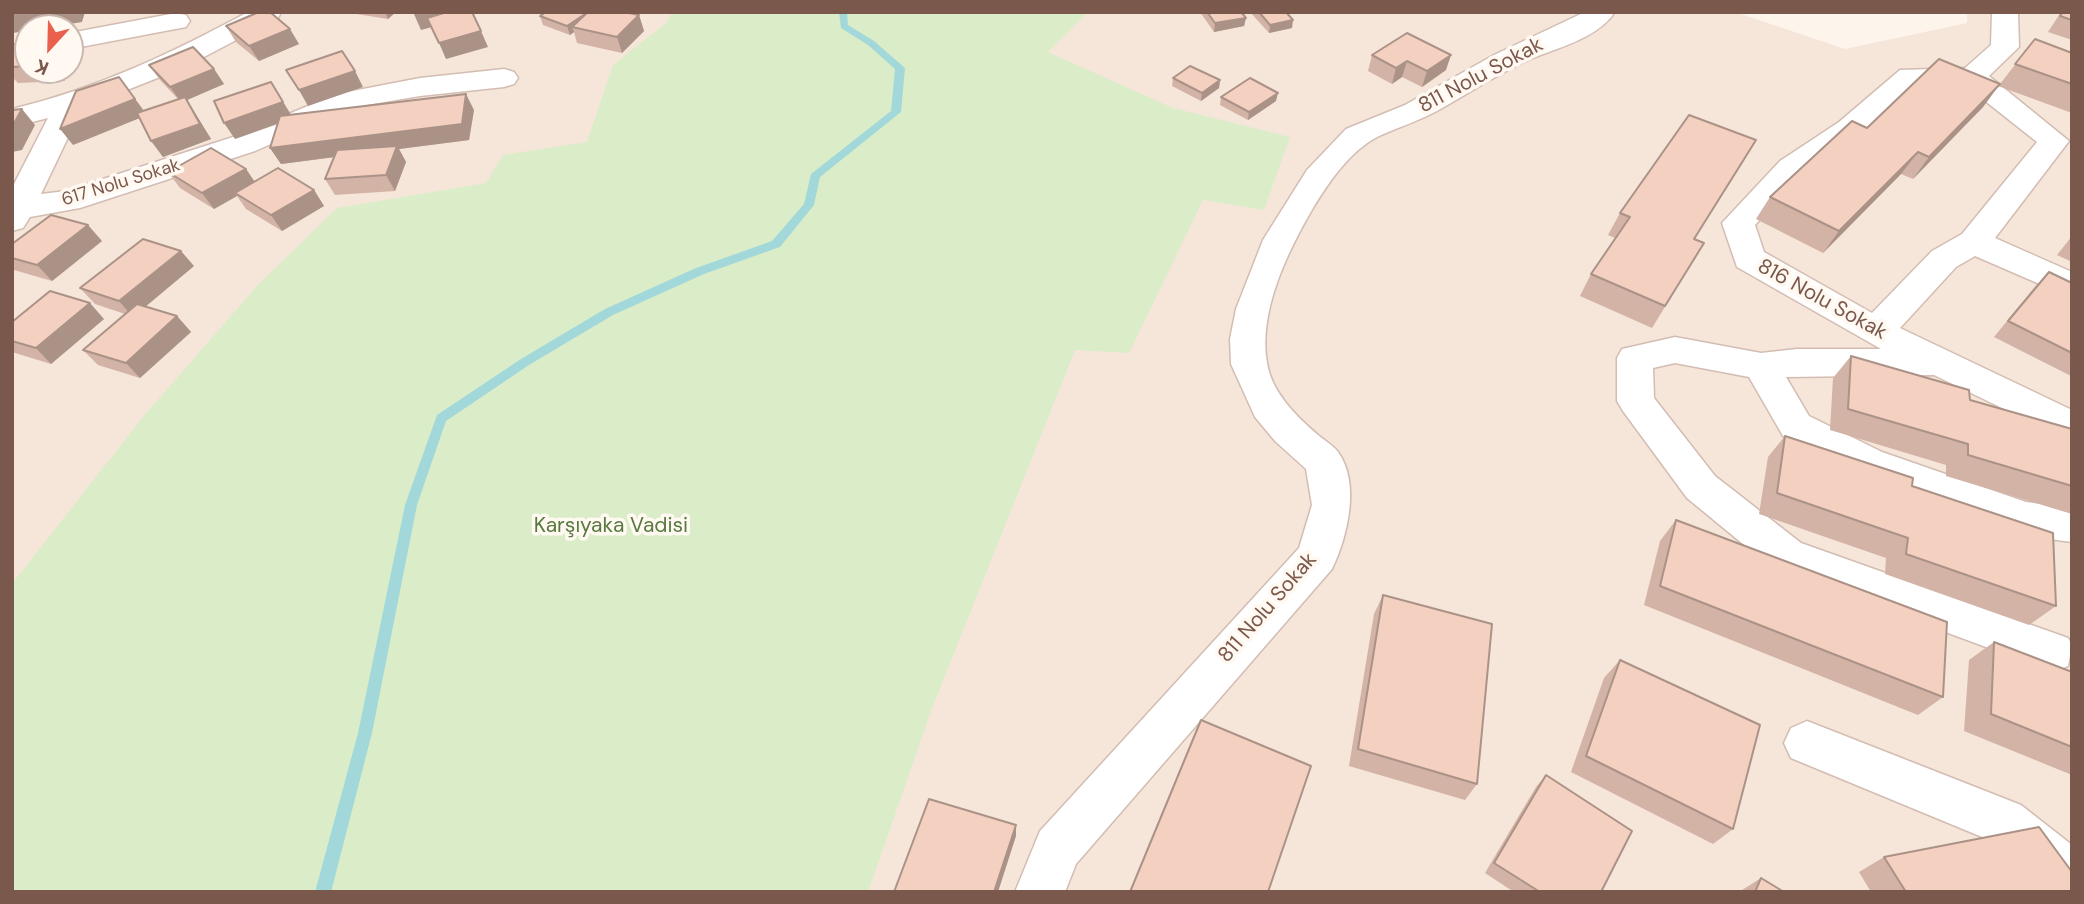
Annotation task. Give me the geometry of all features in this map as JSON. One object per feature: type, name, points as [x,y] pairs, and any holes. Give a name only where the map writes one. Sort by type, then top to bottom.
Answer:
[{"type":"street","points":[[84,38],[170,17],[244,12]]},
{"type":"street","points":[[12,118],[69,105],[133,82],[268,12]]},
{"type":"street","name":"811 Nolu Sokak","points":[[1040,892],[1057,848],[1317,556],[1332,506],[1324,462],[1291,435],[1264,403],[1248,361],[1250,328],[1260,286],[1284,229],[1320,176],[1356,137],[1415,111],[1477,73],[1602,12]]},
{"type":"street","points":[[1876,331],[1944,259],[1974,242],[2063,143],[1972,77],[2005,47],[2005,12]]},
{"type":"street","name":"816 Nolu Sokak","points":[[1972,77],[1910,76],[1850,129],[1791,168],[1738,223],[1749,259],[1876,331],[2072,428]]},
{"type":"street","name":"617 Nolu Sokak","points":[[15,214],[69,201],[244,144],[347,100],[420,87],[503,78]]},
{"type":"street","points":[[15,214],[69,105]]},
{"type":"street","points":[[1974,242],[2072,286]]},
{"type":"street","points":[[1939,362],[1797,362],[1761,366],[1675,350],[1635,358],[1636,401],[1701,487],[1786,555],[2053,652]]},
{"type":"street","points":[[1761,366],[1796,426],[1868,463],[2025,519],[2072,526]]},
{"type":"street","points":[[1807,743],[2004,822],[2072,876]]},
{"type":"shaded area","points":[[12,12],[1735,12],[1845,49],[1967,23],[1967,12],[2072,12],[2072,892],[12,892]]},
{"type":"green space","name":"Karşıyaka Vadisi","points":[[672,12],[1088,12],[1048,52],[1173,108],[1290,137],[1264,210],[1203,200],[1129,353],[1075,350],[931,711],[868,892],[12,892],[12,584],[143,417],[257,286],[337,208],[486,183],[503,155],[587,142],[613,65],[666,23]]},
{"type":"building","points":[[259,12],[270,12],[290,29],[249,46],[226,26]]},
{"type":"building","points":[[447,12],[472,12],[481,31],[439,43],[427,18]]},
{"type":"building","points":[[546,12],[588,12],[567,26],[540,16]]},
{"type":"building","points":[[588,12],[624,12],[639,15],[617,37],[572,27]]},
{"type":"building","points":[[1207,12],[1241,12],[1246,18],[1215,23]]},
{"type":"building","points":[[1259,12],[1286,12],[1293,20],[1270,25]]},
{"type":"building","points":[[2063,12],[2072,12],[2072,20],[2060,16]]},
{"type":"building","points":[[1407,33],[1451,55],[1427,71],[1407,61],[1396,68],[1372,55]]},
{"type":"building","points":[[2035,39],[2072,53],[2072,84],[2015,64]]},
{"type":"building","points":[[14,44],[12,67],[12,45]]},
{"type":"building","points":[[193,47],[214,69],[170,87],[149,65]]},
{"type":"building","points":[[342,51],[355,71],[299,90],[286,70]]},
{"type":"building","points":[[1939,59],[2000,84],[1929,157],[1918,152],[1839,231],[1770,197],[1852,121],[1867,128]]},
{"type":"building","points":[[1190,66],[1220,80],[1202,93],[1173,78]]},
{"type":"building","points":[[119,77],[135,99],[60,129],[76,91]]},
{"type":"building","points":[[1250,78],[1278,93],[1249,112],[1221,97]]},
{"type":"building","points":[[271,82],[283,102],[224,123],[214,101]]},
{"type":"building","points":[[466,94],[462,124],[270,148],[280,116]]},
{"type":"building","points":[[185,97],[200,124],[151,141],[137,113]]},
{"type":"building","points":[[22,109],[12,127],[12,110]]},
{"type":"building","points":[[1689,115],[1756,140],[1694,239],[1704,243],[1665,306],[1591,274],[1630,217],[1620,213]]},
{"type":"building","points":[[397,146],[386,175],[325,179],[337,150]]},
{"type":"building","points":[[211,148],[246,169],[202,193],[168,172]]},
{"type":"building","points":[[278,168],[314,190],[271,215],[235,193]]},
{"type":"building","points":[[51,215],[88,225],[37,265],[12,258],[12,244]]},
{"type":"building","points":[[143,239],[181,251],[119,301],[80,288]]},
{"type":"building","points":[[2049,272],[2072,283],[2072,353],[2008,321]]},
{"type":"building","points":[[50,291],[90,303],[36,348],[12,341],[12,322]]},
{"type":"building","points":[[137,304],[177,316],[126,363],[83,350]]},
{"type":"building","points":[[1851,356],[1969,390],[1970,400],[2072,429],[2072,486],[1968,455],[1968,444],[1848,409]]},
{"type":"building","points":[[1785,436],[1913,478],[1912,486],[2053,533],[2056,606],[1906,554],[1908,538],[1777,493]]},
{"type":"building","points":[[1676,520],[1947,622],[1943,697],[1660,586]]},
{"type":"building","points":[[1383,595],[1492,624],[1477,784],[1358,749]]},
{"type":"building","points":[[1994,642],[2072,672],[2072,747],[1991,714]]},
{"type":"building","points":[[1620,660],[1760,725],[1733,829],[1586,756]]},
{"type":"building","points":[[1201,720],[1311,766],[1268,892],[1130,892]]},
{"type":"building","points":[[1546,775],[1632,831],[1601,892],[1540,892],[1494,863]]},
{"type":"building","points":[[929,799],[1016,825],[994,892],[894,892]]},
{"type":"building","points":[[2039,827],[2072,872],[2072,892],[1906,892],[1884,857]]},
{"type":"building","points":[[1761,878],[1784,892],[1755,892]]},
{"type":"waterway","points":[[323,892],[365,733],[411,505],[441,418],[525,362],[609,312],[700,271],[776,244],[809,205],[815,176],[896,112],[900,68],[871,43],[844,26],[843,12]]}]
